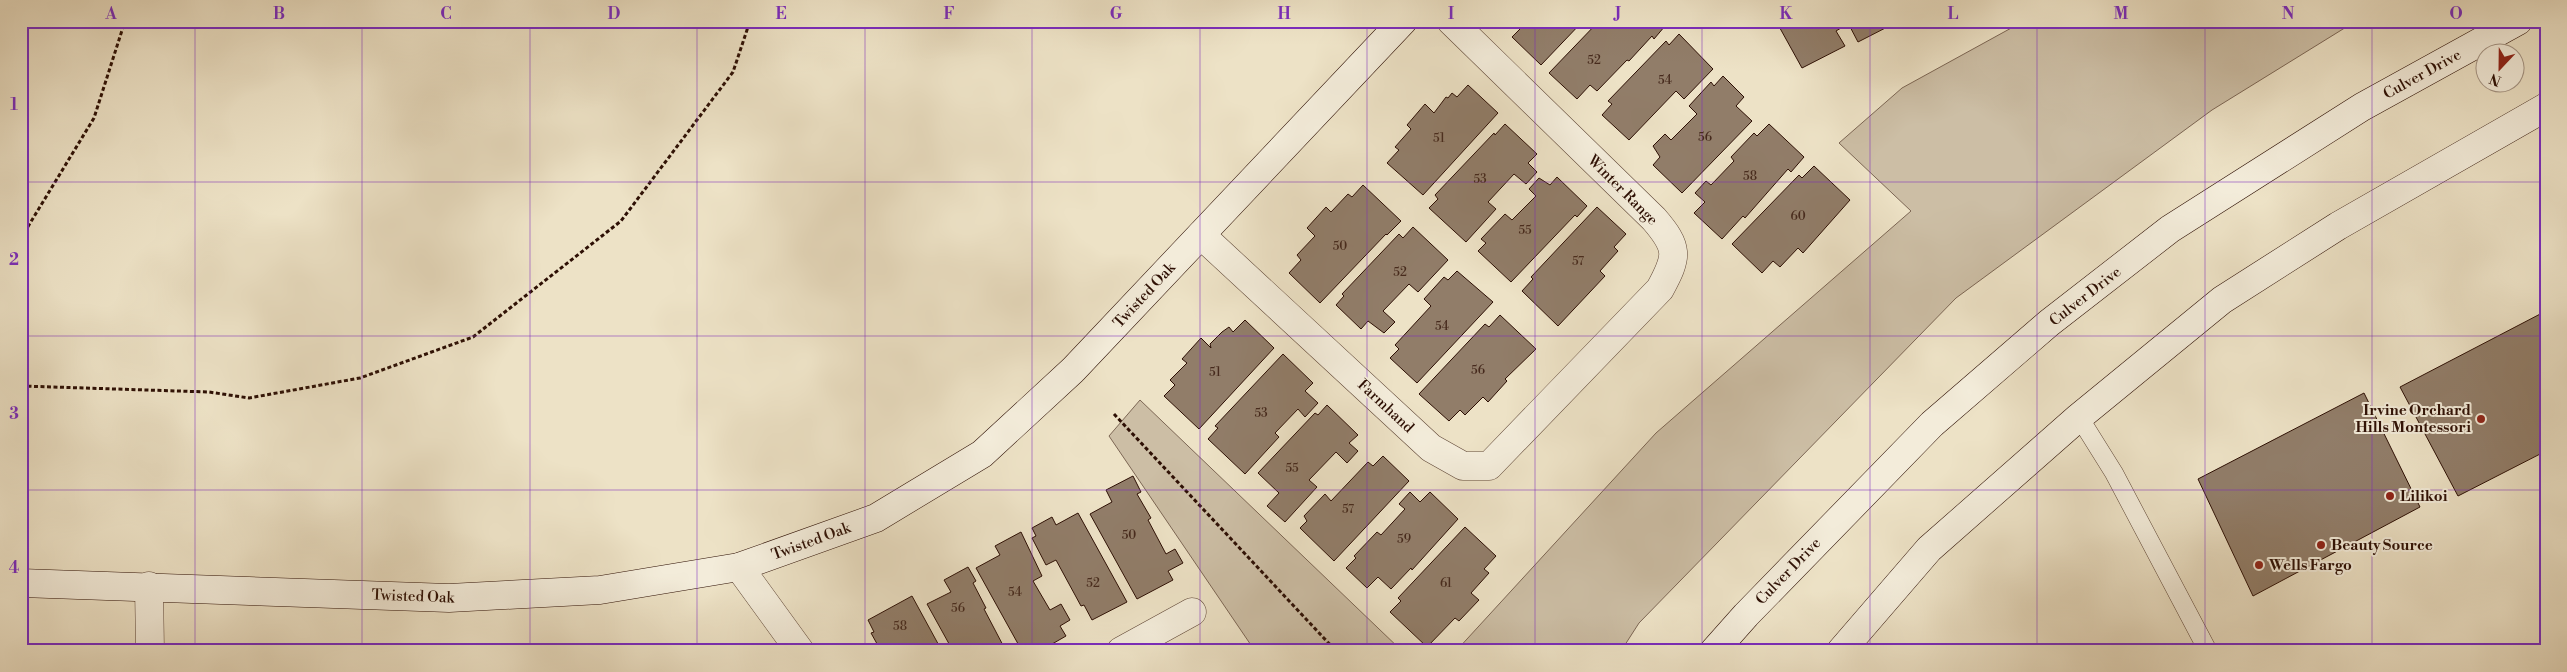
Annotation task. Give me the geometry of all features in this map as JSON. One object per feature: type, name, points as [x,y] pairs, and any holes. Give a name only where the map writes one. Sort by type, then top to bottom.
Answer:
[{"type":"street","name":"Twisted Oak","points":[[21,583],[150,586],[449,598],[600,590],[739,566],[876,518],[982,454],[1073,370],[1403,21]]},
{"type":"street","name":"Winter Range","points":[[1451,21],[1654,219],[1671,238],[1673,265],[1660,289],[1578,375]]},
{"type":"street","name":"Culver Drive","points":[[1714,651],[1746,615],[1932,424],[2080,300],[2179,223],[2362,107],[2518,21]]},
{"type":"street","points":[[1841,651],[1929,549],[2079,417],[2222,300],[2338,226],[2546,107]]},
{"type":"street","name":"Farmhand","points":[[1200,236],[1432,448],[1463,466],[1489,466],[1578,375]]},
{"type":"street","points":[[739,566],[800,651]]},
{"type":"street","points":[[150,586],[150,651]]},
{"type":"street","points":[[1121,651],[1192,612]]},
{"type":"lane","points":[[2079,417],[2114,473],[2208,651]]},
{"type":"path","points":[[21,238],[94,118],[125,21]]},
{"type":"path","points":[[21,386],[209,392],[249,398],[360,378],[473,337],[621,221],[733,72],[750,21]]},
{"type":"path","points":[[1114,414],[1336,651]]},
{"type":"shaded area","points":[[2024,21],[2356,21],[2212,110],[1956,298],[1639,623],[1621,651],[1456,651],[1656,433],[1911,211],[1839,143],[1902,88]]},
{"type":"shaded area","points":[[1140,400],[1402,651],[1255,651],[1109,436]]},
{"type":"building","points":[[1520,21],[1583,21],[1541,65],[1512,37],[1524,25]]},
{"type":"building","points":[[1599,21],[1660,21],[1665,26],[1654,39],[1652,36],[1597,91],[1590,85],[1577,99],[1549,73]]},
{"type":"building","points":[[1776,21],[1837,21],[1841,28],[1836,31],[1845,46],[1802,68]]},
{"type":"building","points":[[1847,21],[1899,21],[1858,42]]},
{"type":"building","points":[[1679,34],[1713,69],[1684,99],[1676,91],[1629,140],[1602,115],[1612,104],[1608,101],[1666,41],[1669,45]]},
{"type":"building","points":[[1723,76],[1744,97],[1736,106],[1752,121],[1682,193],[1653,165],[1660,157],[1653,146],[1665,134],[1671,140],[1697,114],[1689,106],[1711,82],[1714,86]]},
{"type":"building","points":[[1468,85],[1498,113],[1423,195],[1387,163],[1399,150],[1395,147],[1411,129],[1407,125],[1425,104],[1434,113],[1446,97],[1448,98],[1452,93],[1457,97]]},
{"type":"building","points":[[1505,124],[1537,154],[1528,163],[1537,172],[1526,184],[1514,174],[1488,202],[1496,209],[1466,242],[1429,208],[1438,199],[1435,195],[1494,133],[1495,135]]},
{"type":"building","points":[[1769,124],[1804,157],[1791,172],[1788,169],[1745,218],[1743,216],[1722,239],[1694,213],[1705,202],[1695,193],[1706,181],[1711,185],[1734,161],[1731,157],[1754,133],[1757,136]]},
{"type":"building","points":[[1814,166],[1850,200],[1803,253],[1798,248],[1780,267],[1773,261],[1762,273],[1732,244],[1799,175],[1802,178]]},
{"type":"building","points":[[1557,177],[1587,206],[1577,217],[1575,215],[1511,282],[1478,251],[1486,243],[1481,239],[1505,214],[1512,220],[1536,196],[1529,189],[1539,178],[1550,185]]},
{"type":"building","points":[[1363,185],[1401,221],[1386,234],[1320,303],[1289,273],[1301,260],[1297,255],[1315,236],[1307,228],[1326,207],[1331,212],[1348,194],[1352,197]]},
{"type":"building","points":[[1597,207],[1626,234],[1614,247],[1618,251],[1600,271],[1605,276],[1558,326],[1522,291],[1533,279],[1531,277]]},
{"type":"building","points":[[1413,227],[1448,260],[1418,292],[1409,284],[1383,311],[1395,322],[1384,333],[1368,321],[1361,329],[1336,305],[1344,296],[1342,294],[1399,234],[1403,238]]},
{"type":"building","points":[[1457,271],[1493,302],[1417,383],[1390,358],[1399,349],[1395,345],[1431,306],[1424,299],[1444,277],[1448,280]]},
{"type":"building","name":"Irvine Orchard Hills Montessori","points":[[2546,311],[2546,451],[2458,496],[2400,387]]},
{"type":"building","points":[[1500,315],[1536,349],[1505,379],[1507,381],[1488,402],[1483,397],[1465,415],[1460,410],[1449,421],[1419,394],[1485,324],[1489,327]]},
{"type":"building","points":[[1245,320],[1274,348],[1199,429],[1164,396],[1175,385],[1170,380],[1187,363],[1182,359],[1201,338],[1211,348],[1210,344],[1222,332],[1229,327],[1233,332]]},
{"type":"building","points":[[1283,354],[1313,383],[1305,391],[1318,403],[1305,417],[1298,409],[1275,433],[1279,437],[1245,474],[1208,439],[1218,428],[1215,426]]},
{"type":"building","points":[[2364,393],[2420,507],[2253,596],[2198,479]]},
{"type":"building","points":[[1327,405],[1358,435],[1349,443],[1358,451],[1347,463],[1336,452],[1309,480],[1317,487],[1285,522],[1267,506],[1279,493],[1258,473],[1315,413],[1318,415]]},
{"type":"building","points":[[1383,456],[1409,481],[1334,561],[1300,528],[1307,521],[1304,516],[1325,494],[1331,501],[1368,462],[1373,466]]},
{"type":"building","points":[[1133,476],[1141,492],[1137,494],[1151,518],[1148,520],[1166,554],[1175,549],[1183,563],[1168,571],[1173,580],[1137,599],[1090,514],[1112,502],[1106,490]]},
{"type":"building","points":[[1410,492],[1420,502],[1430,492],[1458,519],[1412,570],[1411,568],[1391,589],[1378,577],[1367,588],[1346,568],[1356,558],[1354,556],[1377,532],[1381,535],[1405,509],[1399,504]]},
{"type":"building","points":[[1078,513],[1127,602],[1092,620],[1084,605],[1081,606],[1056,560],[1046,565],[1032,538],[1036,536],[1032,528],[1052,517],[1056,525]]},
{"type":"building","points":[[1465,527],[1496,556],[1484,569],[1489,573],[1471,593],[1479,600],[1459,621],[1455,618],[1427,647],[1390,612],[1401,601],[1398,598]]},
{"type":"building","points":[[1021,532],[1042,576],[1033,581],[1050,610],[1061,604],[1070,620],[1060,626],[1066,636],[1040,651],[1022,651],[976,568],[1000,555],[995,546]]},
{"type":"building","points":[[968,567],[976,581],[973,583],[986,608],[984,609],[1006,651],[953,651],[927,604],[951,592],[944,580]]},
{"type":"building","points":[[912,596],[942,651],[881,651],[871,633],[874,632],[868,620]]},
{"type":"place","name":"Irvine Orchard Hills Montessori","points":[[2481,419]]},
{"type":"place","name":"Lilikoi","points":[[2390,496]]},
{"type":"place","name":"Beauty Source","points":[[2321,545]]},
{"type":"place","name":"Wells Fargo","points":[[2259,565]]}]
